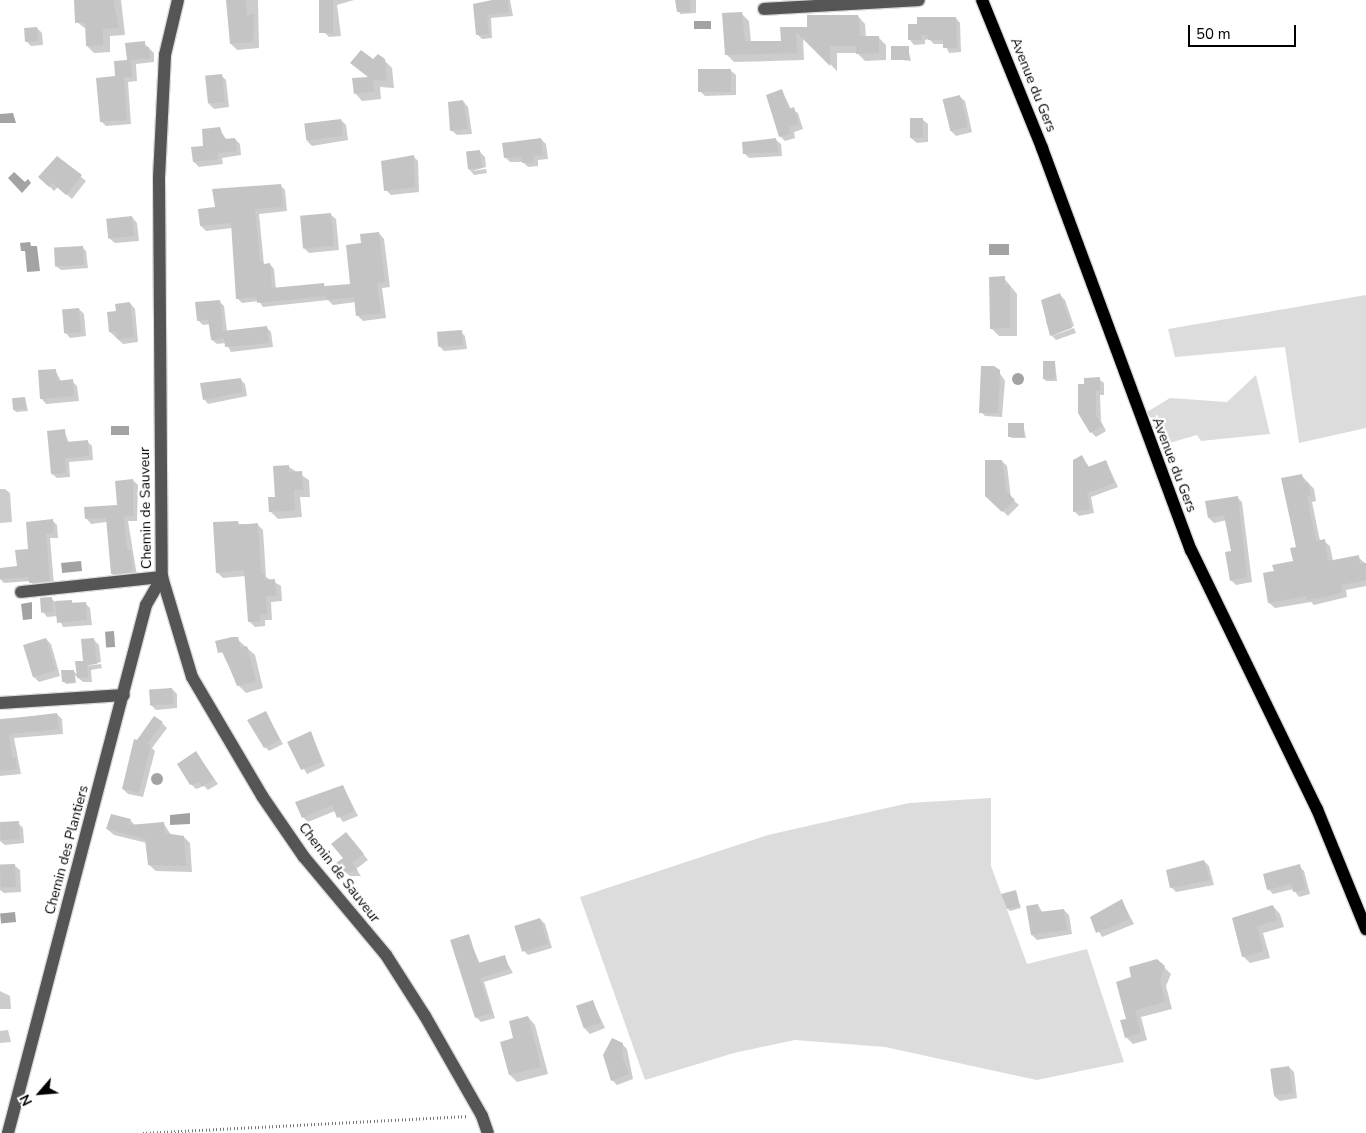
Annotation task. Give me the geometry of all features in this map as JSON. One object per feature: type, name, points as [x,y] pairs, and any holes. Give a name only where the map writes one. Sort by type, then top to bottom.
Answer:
[{"type":"main road","name":"Avenue du Gers","points":[[982,0],[1042,148],[1152,452],[1191,550],[1317,809],[1366,928]]},
{"type":"street","name":"Chemin de Sauveur","points":[[178,0],[165,55],[159,179],[162,577],[192,677],[257,788],[304,857],[386,955],[425,1016],[482,1116],[488,1133]]},
{"type":"street","points":[[764,9],[919,0]]},
{"type":"street","points":[[21,592],[162,577]]},
{"type":"street","name":"Chemin des Plantiers","points":[[8,1133],[146,605],[162,577]]},
{"type":"street","points":[[0,703],[124,695]]},
{"type":"path","points":[[143,1133],[482,1116]]},
{"type":"shaded area","points":[[694,21],[711,21],[711,29],[694,29]]},
{"type":"shaded area","points":[[13,113],[16,123],[0,123],[0,114]]},
{"type":"shaded area","points":[[14,172],[25,182],[28,179],[31,183],[22,193],[8,178]]},
{"type":"shaded area","points":[[30,242],[31,246],[37,246],[40,271],[27,272],[25,251],[21,251],[20,243]]},
{"type":"shaded area","points":[[989,244],[1009,244],[1009,255],[989,255]]},
{"type":"shaded area","points":[[1366,295],[1366,428],[1299,443],[1285,347],[1175,357],[1168,329]]},
{"type":"shaded area","points":[[1016,373],[1020,373],[1024,379],[1020,385],[1016,385],[1012,381],[1012,377]]},
{"type":"shaded area","points":[[1256,375],[1270,434],[1201,441],[1197,435],[1166,444],[1147,412],[1170,398],[1227,402]]},
{"type":"shaded area","points":[[111,426],[129,426],[129,435],[111,435]]},
{"type":"shaded area","points":[[81,561],[82,571],[62,573],[61,563]]},
{"type":"shaded area","points":[[32,602],[32,619],[23,620],[21,604]]},
{"type":"shaded area","points":[[114,631],[115,647],[106,648],[105,632]]},
{"type":"shaded area","points":[[157,773],[163,779],[157,785],[151,779]]},
{"type":"shaded area","points":[[991,798],[991,866],[1027,964],[1087,949],[1124,1062],[1037,1080],[885,1047],[795,1040],[734,1053],[645,1080],[580,897],[768,835],[909,803]]},
{"type":"shaded area","points":[[190,813],[190,824],[170,825],[170,815]]},
{"type":"shaded area","points":[[15,912],[16,922],[1,924],[0,914]]},
{"type":"building","points":[[74,0],[113,0],[119,28],[103,29],[103,45],[86,46],[85,22],[75,23]]},
{"type":"building","points":[[226,0],[246,0],[247,15],[254,14],[253,42],[230,44]]},
{"type":"building","points":[[319,0],[333,0],[333,33],[319,33]]},
{"type":"building","points":[[492,0],[508,0],[509,12],[487,15],[489,34],[476,35],[473,4]]},
{"type":"building","points":[[675,0],[690,0],[691,12],[677,12]]},
{"type":"building","points":[[742,12],[745,41],[781,41],[780,27],[807,27],[807,15],[858,15],[860,36],[879,36],[879,53],[856,54],[856,46],[830,46],[830,66],[796,32],[797,53],[725,55],[722,13]]},
{"type":"building","points":[[917,17],[956,17],[957,48],[943,48],[943,40],[928,40],[927,35],[921,35],[921,40],[908,40],[908,24],[917,24]]},
{"type":"building","points":[[37,27],[38,41],[25,42],[24,28]]},
{"type":"building","points":[[145,41],[145,47],[149,47],[150,58],[131,60],[132,77],[124,77],[127,120],[100,122],[96,78],[115,76],[114,61],[127,60],[125,43]]},
{"type":"building","points":[[891,46],[909,46],[909,60],[891,60]]},
{"type":"building","points":[[361,50],[373,59],[378,54],[385,59],[387,81],[373,80],[374,91],[354,94],[352,78],[368,77],[350,63]]},
{"type":"building","points":[[698,69],[731,69],[731,92],[698,92]]},
{"type":"building","points":[[222,74],[225,102],[208,104],[205,76]]},
{"type":"building","points":[[782,89],[789,109],[794,107],[799,124],[789,127],[791,133],[779,137],[766,95]]},
{"type":"building","points":[[960,95],[968,127],[951,131],[943,99]]},
{"type":"building","points":[[463,100],[468,129],[450,131],[448,102]]},
{"type":"building","points":[[910,118],[923,118],[923,138],[910,138]]},
{"type":"building","points":[[341,119],[343,136],[306,140],[304,124]]},
{"type":"building","points":[[220,127],[224,139],[235,138],[237,151],[218,153],[218,159],[193,162],[191,147],[203,146],[202,129]]},
{"type":"building","points":[[541,138],[543,155],[533,156],[534,162],[522,163],[522,157],[504,158],[502,143]]},
{"type":"building","points":[[776,138],[778,152],[743,154],[742,142]]},
{"type":"building","points":[[480,150],[482,168],[468,169],[466,151]]},
{"type":"building","points":[[414,155],[415,187],[384,191],[381,161]]},
{"type":"building","points":[[57,156],[82,175],[66,195],[52,183],[49,187],[38,177]]},
{"type":"building","points":[[281,184],[283,207],[255,209],[260,260],[264,264],[270,263],[272,288],[324,283],[326,296],[257,303],[257,297],[236,299],[231,223],[200,226],[198,209],[215,207],[212,189]]},
{"type":"building","points":[[331,213],[334,246],[303,249],[300,216]]},
{"type":"building","points":[[132,216],[134,236],[108,239],[106,219]]},
{"type":"building","points":[[379,232],[385,282],[377,283],[381,313],[356,316],[354,297],[326,300],[325,286],[350,284],[346,245],[361,243],[360,234]]},
{"type":"building","points":[[83,246],[84,265],[55,266],[54,248]]},
{"type":"building","points":[[1005,276],[1005,285],[1010,285],[1010,328],[990,329],[989,277]]},
{"type":"building","points":[[1060,293],[1072,328],[1050,336],[1041,300]]},
{"type":"building","points":[[220,300],[223,331],[267,326],[269,343],[225,347],[224,338],[211,340],[208,319],[197,321],[195,302]]},
{"type":"building","points":[[130,302],[134,337],[117,339],[116,332],[109,332],[107,312],[116,311],[115,304]]},
{"type":"building","points":[[79,308],[81,332],[64,333],[62,309]]},
{"type":"building","points":[[462,330],[463,345],[438,347],[437,332]]},
{"type":"building","points":[[1043,361],[1055,361],[1055,379],[1043,379]]},
{"type":"building","points":[[981,366],[994,366],[1000,370],[998,413],[979,413]]},
{"type":"building","points":[[56,369],[57,381],[73,379],[74,396],[40,399],[38,370]]},
{"type":"building","points":[[1100,377],[1100,391],[1096,391],[1096,415],[1102,426],[1090,433],[1078,413],[1078,384],[1084,384],[1084,378]]},
{"type":"building","points":[[241,378],[242,392],[203,400],[200,383]]},
{"type":"building","points":[[25,397],[26,409],[13,410],[12,398]]},
{"type":"building","points":[[1008,423],[1024,423],[1024,437],[1008,437]]},
{"type":"building","points":[[65,429],[66,442],[88,440],[89,456],[65,458],[66,473],[51,474],[47,431]]},
{"type":"building","points":[[1082,455],[1088,467],[1106,460],[1114,483],[1087,493],[1090,509],[1073,512],[1073,460]]},
{"type":"building","points":[[985,460],[1002,460],[1006,491],[1015,500],[1002,512],[985,496]]},
{"type":"building","points":[[289,465],[289,472],[302,471],[303,490],[294,490],[295,510],[269,512],[268,497],[275,497],[273,466]]},
{"type":"building","points":[[1302,474],[1304,483],[1308,482],[1311,496],[1307,496],[1316,541],[1325,539],[1328,561],[1359,555],[1360,564],[1366,563],[1366,580],[1341,585],[1342,592],[1326,597],[1307,600],[1307,596],[1268,603],[1263,573],[1274,571],[1272,565],[1293,561],[1290,548],[1296,547],[1281,478]]},
{"type":"building","points":[[133,479],[133,516],[124,517],[127,550],[131,550],[133,572],[111,574],[106,518],[85,519],[84,507],[117,505],[115,481]]},
{"type":"building","points":[[1238,496],[1247,577],[1230,581],[1225,552],[1231,551],[1224,515],[1208,518],[1205,501]]},
{"type":"building","points":[[53,519],[54,533],[46,534],[50,581],[29,583],[28,577],[0,579],[0,568],[17,566],[15,550],[28,549],[26,522]]},
{"type":"building","points":[[238,521],[239,525],[258,523],[261,573],[264,573],[265,580],[275,579],[276,596],[266,596],[267,614],[260,615],[260,621],[248,622],[244,570],[216,573],[213,522]]},
{"type":"building","points":[[52,597],[53,612],[41,613],[40,598]]},
{"type":"building","points":[[72,600],[72,603],[86,602],[87,620],[57,623],[55,601]]},
{"type":"building","points":[[238,637],[241,648],[247,646],[256,681],[237,686],[223,652],[218,653],[215,641]]},
{"type":"building","points":[[46,638],[56,671],[33,678],[23,645]]},
{"type":"building","points":[[94,638],[97,664],[87,665],[88,677],[77,678],[75,661],[83,661],[81,639]]},
{"type":"building","points":[[61,670],[74,670],[75,682],[62,682]]},
{"type":"building","points":[[172,688],[173,704],[150,706],[149,690]]},
{"type":"building","points":[[266,711],[280,740],[264,748],[247,720]]},
{"type":"building","points":[[57,713],[59,729],[9,734],[12,758],[16,758],[17,769],[0,771],[0,720]]},
{"type":"building","points":[[154,716],[163,722],[147,744],[151,745],[139,793],[122,789],[134,739],[137,740]]},
{"type":"building","points":[[311,731],[322,762],[301,770],[287,742]]},
{"type":"building","points":[[196,751],[214,779],[202,786],[199,782],[190,785],[177,764]]},
{"type":"building","points":[[343,785],[354,811],[337,818],[332,805],[302,818],[295,802]]},
{"type":"building","points":[[111,814],[131,819],[129,825],[164,822],[165,833],[184,836],[186,866],[148,865],[145,839],[106,829]]},
{"type":"building","points":[[19,821],[20,839],[1,840],[0,822]]},
{"type":"building","points":[[346,832],[364,854],[352,863],[358,871],[343,872],[336,863],[343,858],[331,844]]},
{"type":"building","points":[[1204,860],[1210,880],[1170,888],[1166,870]]},
{"type":"building","points":[[15,864],[16,887],[1,888],[0,865]]},
{"type":"building","points":[[1300,864],[1306,889],[1293,892],[1291,884],[1267,890],[1263,874]]},
{"type":"building","points":[[1016,890],[1020,906],[1007,909],[1001,894]]},
{"type":"building","points":[[1122,899],[1130,919],[1096,933],[1090,917]]},
{"type":"building","points":[[1038,904],[1039,912],[1064,909],[1067,930],[1031,935],[1026,906]]},
{"type":"building","points":[[1273,905],[1277,920],[1257,926],[1264,951],[1242,957],[1232,918]]},
{"type":"building","points":[[540,918],[548,944],[522,952],[514,926]]},
{"type":"building","points":[[469,934],[478,963],[505,955],[509,969],[480,978],[491,1013],[475,1018],[450,940]]},
{"type":"building","points":[[1157,959],[1165,966],[1160,979],[1165,1002],[1135,1010],[1141,1033],[1125,1038],[1120,1020],[1126,1019],[1116,982],[1131,977],[1129,967]]},
{"type":"building","points":[[593,1000],[601,1023],[584,1029],[576,1006]]},
{"type":"building","points":[[528,1016],[541,1067],[509,1075],[500,1042],[513,1038],[509,1021]]},
{"type":"building","points":[[612,1038],[623,1043],[622,1055],[629,1074],[611,1081],[603,1055]]},
{"type":"building","points":[[1289,1066],[1293,1093],[1274,1095],[1270,1069]]}]
